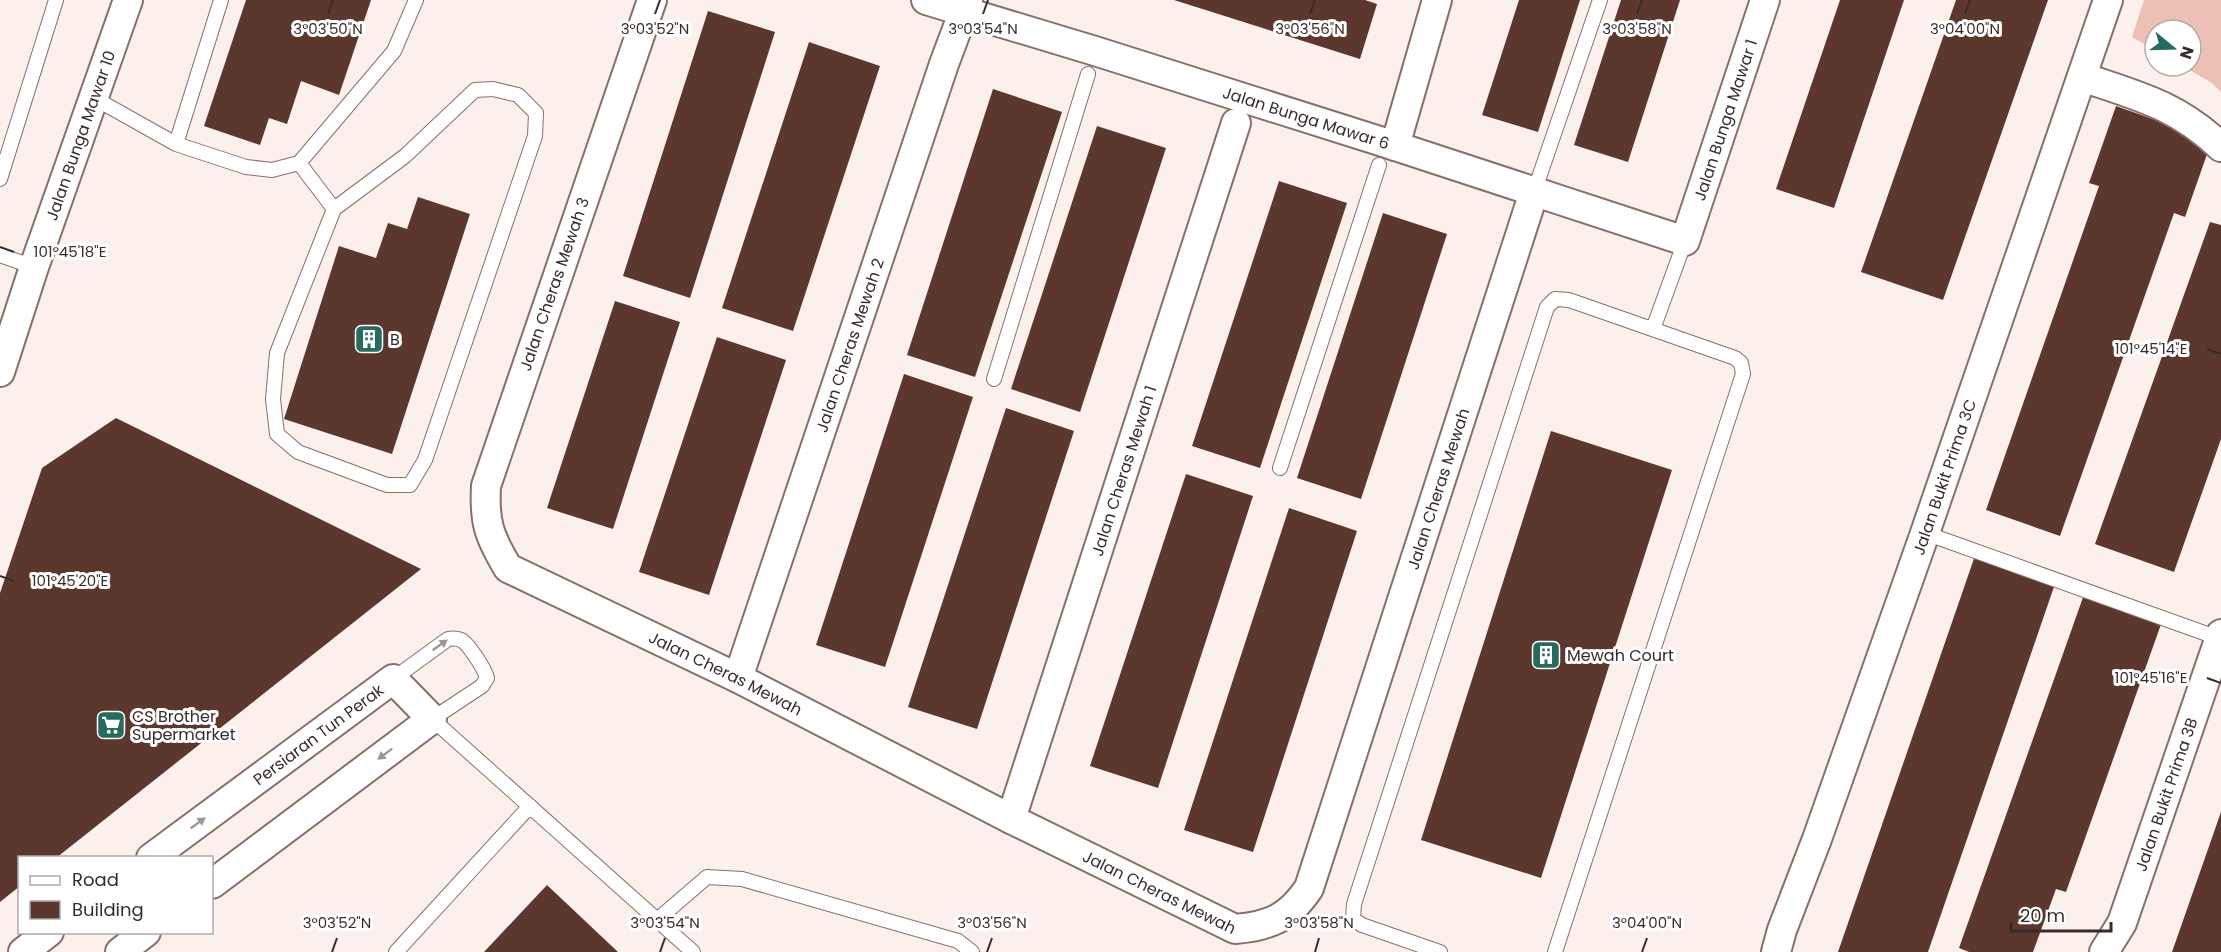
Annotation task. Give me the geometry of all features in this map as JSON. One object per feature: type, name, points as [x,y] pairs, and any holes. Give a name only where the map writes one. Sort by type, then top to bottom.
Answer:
[{"type":"street","name":"Jalan Bunga Mawar 10","points":[[0,372],[34,267],[128,0]]},
{"type":"street","name":"Jalan Cheras Mewah 3","points":[[508,568],[491,540],[484,512],[486,486],[652,0]]},
{"type":"street","name":"Jalan Bunga Mawar 6","points":[[926,0],[966,6],[1387,156],[1534,192],[1685,241]]},
{"type":"street","points":[[1387,156],[1437,0]]},
{"type":"street","name":"Jalan Bunga Mawar 1","points":[[1685,241],[1765,0]]},
{"type":"street","name":"Jalan Bukit Prima 3C","points":[[1776,952],[1925,533],[2108,0]]},
{"type":"street","name":"Jalan Cheras Mewah 2","points":[[738,678],[940,75],[966,6]]},
{"type":"street","points":[[2082,77],[2160,104],[2187,119],[2221,147]]},
{"type":"street","name":"Jalan Cheras Mewah 1","points":[[1011,819],[1236,123]]},
{"type":"street","name":"Jalan Cheras Mewah","points":[[508,568],[738,678],[1011,819],[1235,930],[1256,927],[1273,921],[1298,905],[1309,888],[1534,192]]},
{"type":"street","name":"Jalan Bukit Prima 3B","points":[[2104,952],[2122,923],[2221,637]]},
{"type":"street","name":"Persiaran Tun Perak","points":[[154,856],[393,679],[432,719]]},
{"type":"street","points":[[213,883],[432,719]]},
{"type":"street","points":[[23,952],[48,934]]},
{"type":"street","points":[[120,952],[145,934]]},
{"type":"lane","points":[[0,179],[56,0]]},
{"type":"lane","points":[[176,144],[221,0]]},
{"type":"lane","points":[[94,98],[176,144],[246,167],[272,170],[299,163],[394,51],[416,0]]},
{"type":"lane","points":[[1534,192],[1600,0]]},
{"type":"lane","points":[[994,379],[1088,74]]},
{"type":"lane","points":[[493,89],[518,95],[536,113],[535,136],[424,460],[410,485],[387,484],[298,452],[277,434],[273,399],[277,353],[334,209],[405,156],[475,90],[493,89]]},
{"type":"lane","points":[[1280,468],[1387,156]]},
{"type":"lane","points":[[299,163],[334,209]]},
{"type":"lane","points":[[1653,329],[1685,241]]},
{"type":"lane","points":[[0,255],[34,267]]},
{"type":"lane","points":[[1440,952],[1362,925],[1353,919],[1354,904],[1547,306],[1555,299],[1569,300],[1735,358],[1741,363],[1743,374],[1555,952]]},
{"type":"lane","points":[[1925,533],[2221,637]]},
{"type":"lane","points":[[393,679],[448,639],[454,638],[462,641],[485,671],[487,678],[482,686],[432,719],[693,952]]},
{"type":"lane","points":[[396,952],[530,807]]},
{"type":"lane","points":[[657,920],[707,877],[742,879],[958,941],[972,952]]},
{"type":"shaded area","points":[[2144,0],[2221,0],[2221,92],[2203,78],[2203,18],[2143,18],[2143,43],[2132,37]]},
{"type":"building","points":[[246,0],[371,0],[339,95],[301,81],[287,124],[269,118],[260,145],[204,126]]},
{"type":"building","points":[[1174,0],[1365,0],[1377,4],[1360,59]]},
{"type":"building","points":[[1519,0],[1580,0],[1538,132],[1482,115]]},
{"type":"building","points":[[1621,0],[1680,0],[1628,162],[1574,145]]},
{"type":"building","points":[[1840,0],[1904,0],[1834,208],[1776,189]]},
{"type":"building","points":[[1956,0],[2048,0],[1943,300],[1861,272]]},
{"type":"building","points":[[708,11],[775,32],[690,298],[623,276]]},
{"type":"building","points":[[809,42],[880,66],[793,331],[722,308]]},
{"type":"building","points":[[993,89],[1062,112],[975,377],[907,355]]},
{"type":"building","points":[[2116,106],[2212,140],[2185,217],[2174,213],[2060,536],[1986,510],[2099,186],[2089,183]]},
{"type":"building","points":[[1097,126],[1166,148],[1080,412],[1011,389]]},
{"type":"building","points":[[1279,181],[1347,203],[1260,468],[1192,446]]},
{"type":"building","name":"B","points":[[418,197],[470,214],[392,454],[284,419],[339,246],[376,258],[388,223],[407,229]]},
{"type":"building","points":[[1383,213],[1447,234],[1361,499],[1297,478]]},
{"type":"building","points":[[2210,222],[2221,225],[2221,439],[2174,572],[2095,544]]},
{"type":"building","points":[[615,301],[680,322],[613,529],[547,508]]},
{"type":"building","points":[[717,337],[786,360],[709,595],[639,572]]},
{"type":"building","points":[[904,374],[973,397],[885,667],[816,645]]},
{"type":"building","points":[[1006,408],[1074,431],[977,729],[908,707]]},
{"type":"building","name":"CS Brother Supermarket","points":[[116,418],[421,569],[59,856],[18,856],[18,888],[0,902],[0,593],[42,468]]},
{"type":"building","name":"Mewah Court","points":[[1551,431],[1672,470],[1541,878],[1421,840]]},
{"type":"building","points":[[1186,474],[1253,496],[1158,788],[1090,766]]},
{"type":"building","points":[[1289,508],[1357,531],[1253,852],[1184,830]]},
{"type":"building","points":[[1978,547],[2058,575],[1928,952],[1838,952]]},
{"type":"building","points":[[2087,586],[2165,613],[2066,892],[2056,889],[2033,952],[1969,952],[1959,948]]},
{"type":"building","points":[[2221,812],[2221,952],[2172,952]]},
{"type":"building","points":[[547,885],[618,952],[484,952]]},
{"type":"place","name":"B","points":[[369,339]]},
{"type":"place","name":"Mewah Court","points":[[1546,655]]},
{"type":"place","name":"CS Brother Supermarket","points":[[111,725]]}]
